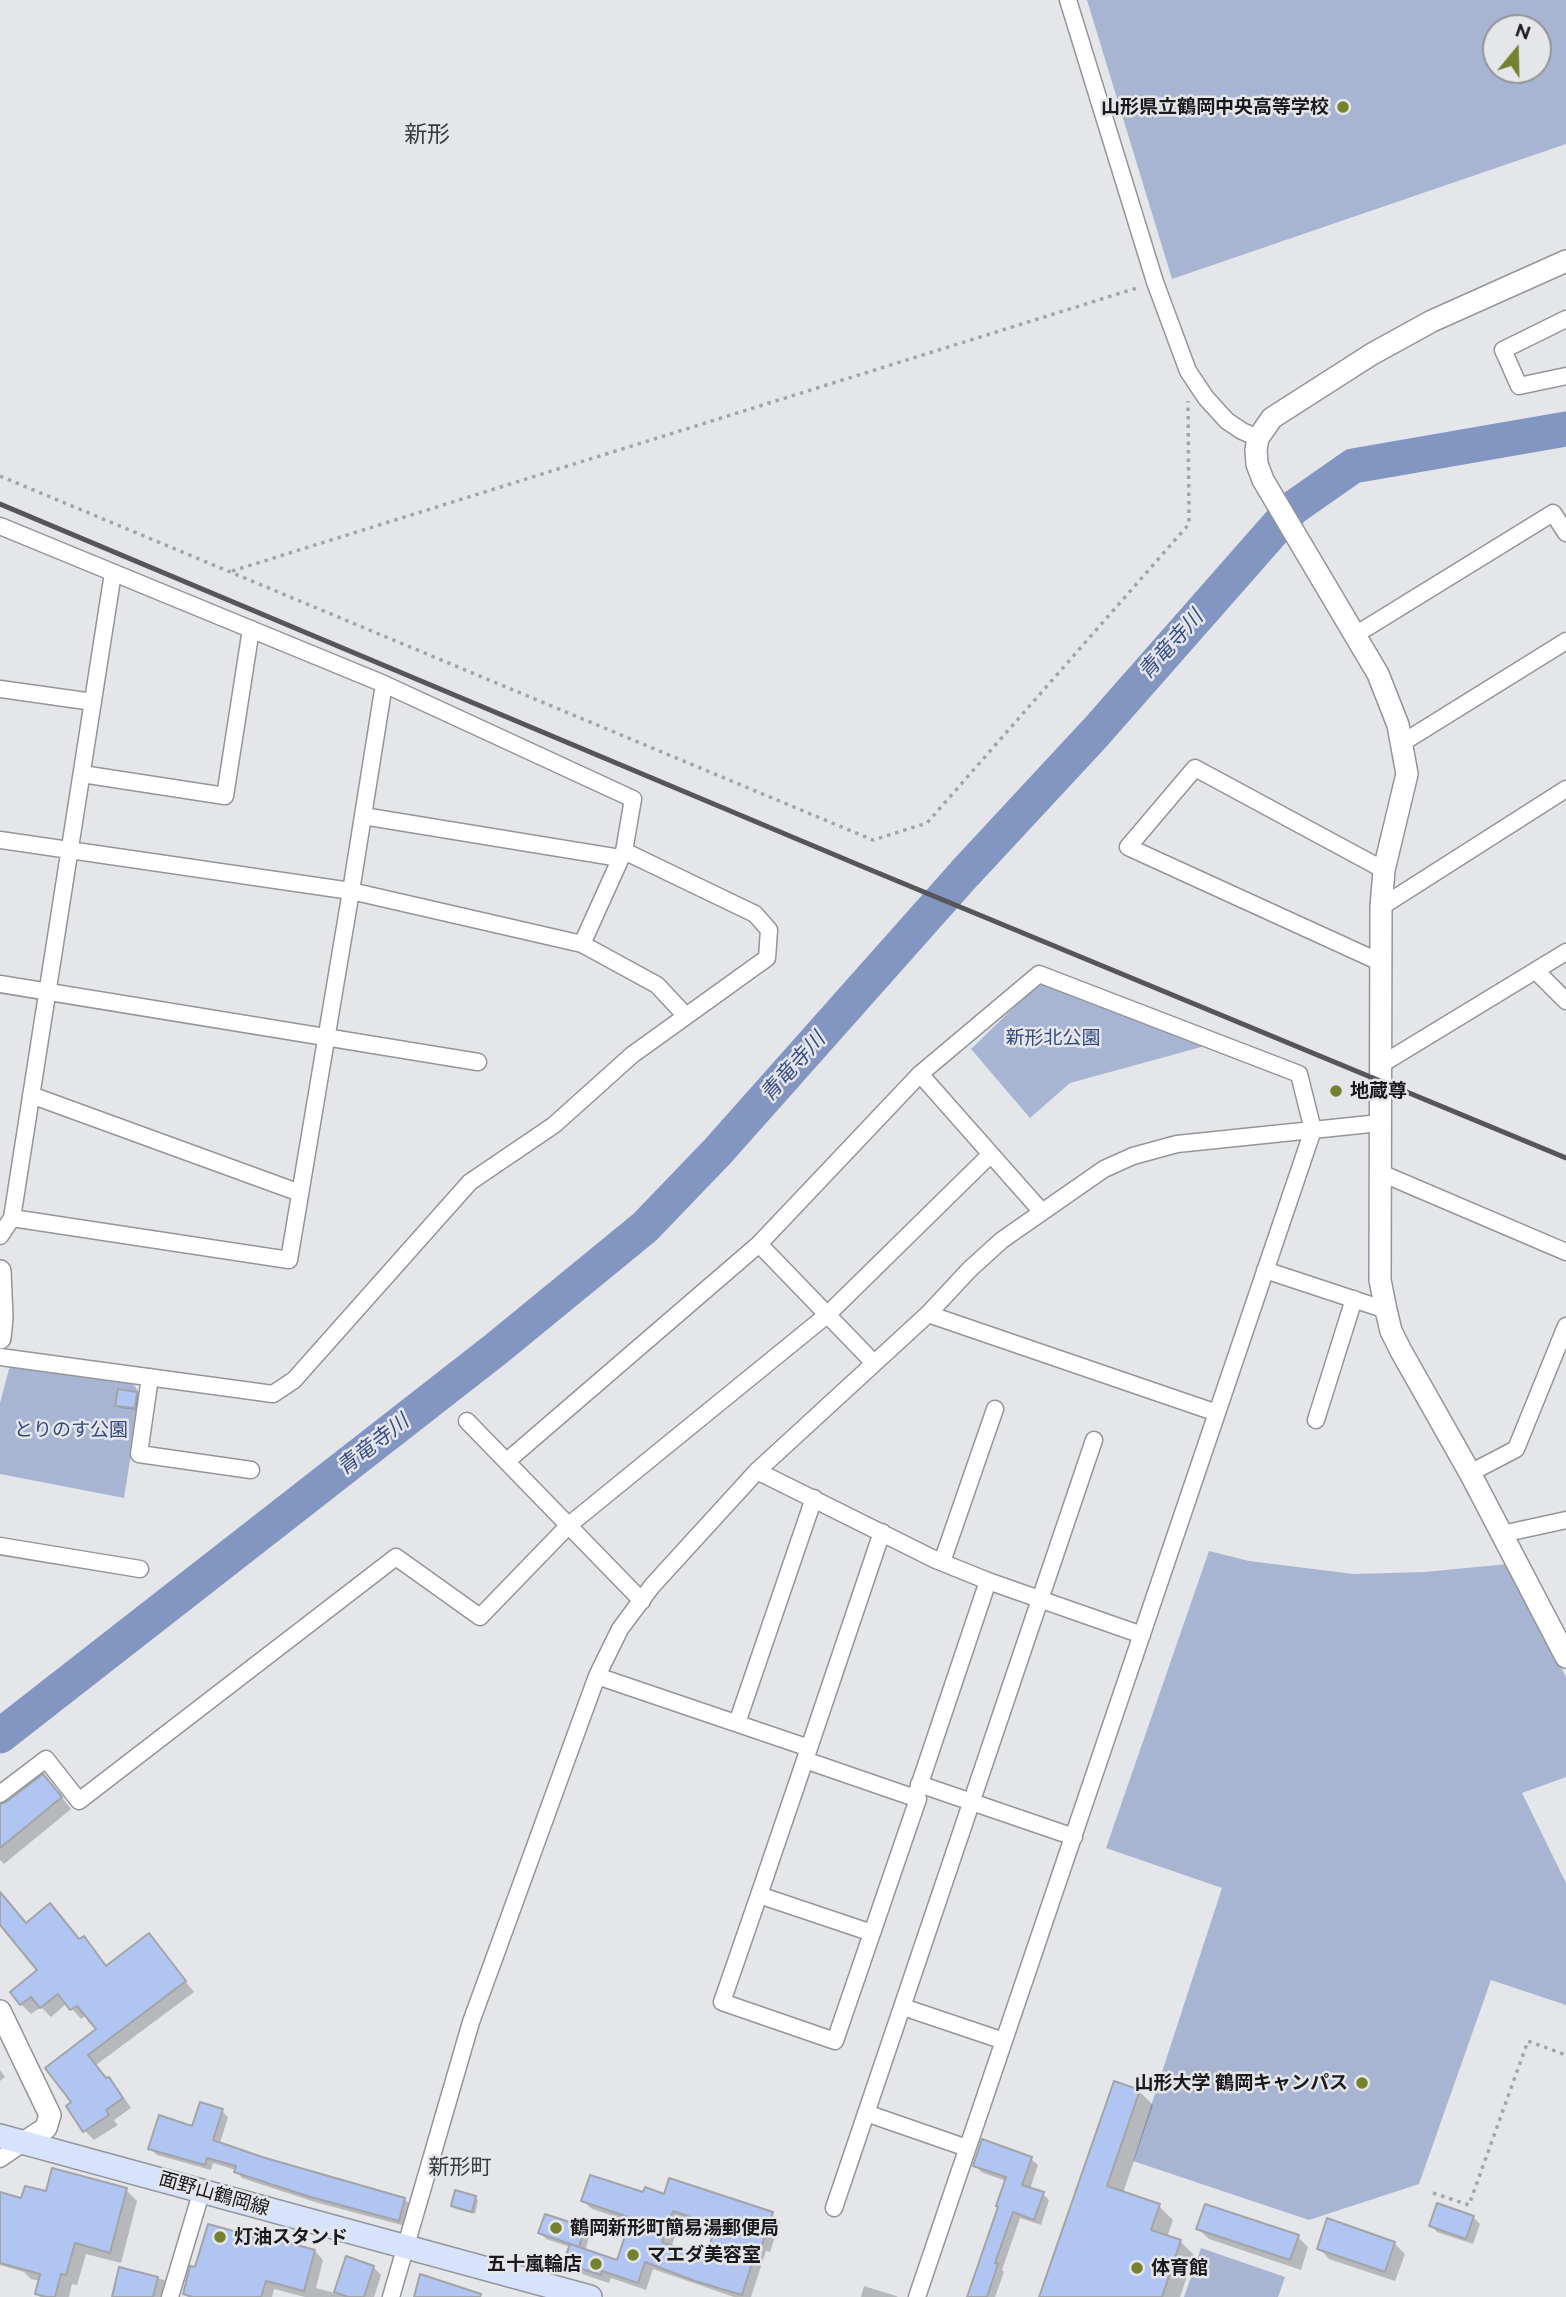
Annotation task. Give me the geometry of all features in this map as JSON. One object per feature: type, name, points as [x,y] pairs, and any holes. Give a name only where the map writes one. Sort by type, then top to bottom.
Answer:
[{"type":"main road","name":"面野山鶴岡線","points":[[0,2136],[590,2297]]},
{"type":"street","points":[[1068,0],[1155,282],[1188,371],[1206,398],[1227,421],[1258,438]]},
{"type":"street","points":[[1564,1647],[1391,1331],[1380,1280],[1381,907],[1384,870],[1407,774],[1398,724],[1378,674],[1256,464],[1258,438],[1272,418],[1372,354],[1432,321],[1566,261]]},
{"type":"street","points":[[1566,319],[1503,350],[1519,386],[1566,376]]},
{"type":"street","points":[[1355,635],[1553,513],[1566,533]]},
{"type":"street","points":[[0,526],[384,684],[633,799],[622,854],[582,944]]},
{"type":"street","points":[[0,1236],[12,1218],[113,573]]},
{"type":"street","points":[[82,774],[225,796],[251,629]]},
{"type":"street","points":[[1402,743],[1566,642]]},
{"type":"street","points":[[12,1218],[289,1260],[384,684]]},
{"type":"street","points":[[0,689],[93,702]]},
{"type":"street","points":[[1382,963],[1128,847],[1195,768],[1384,870]]},
{"type":"street","points":[[1381,907],[1566,789]]},
{"type":"street","points":[[0,1357],[273,1394],[294,1380],[470,1181],[554,1125],[632,1055],[767,958],[769,930],[755,914],[622,854],[363,816]]},
{"type":"street","points":[[0,840],[351,891],[582,944],[656,985],[686,1016]]},
{"type":"street","points":[[1381,1064],[1566,953]]},
{"type":"street","points":[[1536,971],[1566,1001]]},
{"type":"street","points":[[507,1461],[759,1244],[920,1074],[1039,974],[1299,1074],[1312,1130],[917,2297]]},
{"type":"street","points":[[0,984],[478,1062]]},
{"type":"street","points":[[920,1074],[1042,1212]]},
{"type":"street","points":[[31,1095],[300,1193]]},
{"type":"street","points":[[391,2297],[471,2022],[597,1676],[620,1629],[652,1586],[757,1471],[928,1314],[970,1269],[1002,1240],[1104,1169],[1133,1156],[1177,1144],[1380,1123]]},
{"type":"street","points":[[0,1794],[46,1759],[79,1801],[396,1557],[480,1616],[569,1525],[827,1315],[990,1155]]},
{"type":"street","points":[[1381,1174],[1566,1252]]},
{"type":"street","points":[[759,1244],[874,1363]]},
{"type":"street","points":[[1265,1270],[1386,1310]]},
{"type":"street","points":[[0,1271],[0,1338]]},
{"type":"street","points":[[1316,1420],[1354,1300]]},
{"type":"street","points":[[928,1314],[1217,1413]]},
{"type":"street","points":[[1470,1473],[1516,1449],[1566,1326]]},
{"type":"street","points":[[150,1377],[139,1454],[251,1470]]},
{"type":"street","points":[[942,1562],[995,1409]]},
{"type":"street","points":[[467,1421],[642,1601]]},
{"type":"street","points":[[834,2208],[1094,1440]]},
{"type":"street","points":[[757,1471],[942,1562],[1142,1636]]},
{"type":"street","points":[[737,1723],[814,1498]]},
{"type":"street","points":[[1502,1534],[1566,1520]]},
{"type":"street","points":[[882,1532],[722,2002],[835,2041],[918,1799],[917,1791],[988,1581]]},
{"type":"street","points":[[0,1546],[139,1569]]},
{"type":"street","points":[[597,1676],[737,1723],[807,1754],[917,1791],[972,1802],[1073,1837]]},
{"type":"street","points":[[759,1895],[872,1933]]},
{"type":"street","points":[[903,2007],[1004,2041]]},
{"type":"street","points":[[0,2011],[50,2115],[46,2128],[0,2159]]},
{"type":"street","points":[[866,2113],[967,2148]]},
{"type":"street","points":[[170,2297],[202,2190]]},
{"type":"path","points":[[230,572],[1155,282]]},
{"type":"path","points":[[0,476],[873,840],[927,823],[1189,524],[1188,371]]},
{"type":"path","points":[[1433,2193],[1469,2205],[1528,2041],[1566,2055]]},
{"type":"green space","name":"山形県立鶴岡中央高等学校","points":[[1087,0],[1566,0],[1566,144],[1172,279]]},
{"type":"green space","name":"新形北公園","points":[[1041,981],[1205,1046],[1070,1083],[1030,1118],[971,1049]]},
{"type":"green space","name":"とりのす公園","points":[[16,1364],[128,1382],[135,1386],[139,1393],[139,1404],[124,1498],[0,1474],[0,1403],[9,1369]]},
{"type":"green space","points":[[1209,1551],[1249,1561],[1354,1574],[1425,1572],[1508,1564],[1566,1677],[1566,1777],[1522,1793],[1566,1883],[1566,2005],[1491,1980],[1419,2184],[1309,2220],[1133,2161],[1222,1888],[1106,1848]]},
{"type":"green space","points":[[1201,2248],[1285,2277],[1278,2297],[1184,2297]]},
{"type":"building","points":[[118,1389],[137,1392],[135,1408],[115,1406]]},
{"type":"building","points":[[43,1774],[62,1797],[0,1848],[0,1804]]},
{"type":"building","points":[[0,1892],[26,1923],[50,1903],[79,1939],[84,1936],[106,1966],[149,1933],[186,1981],[88,2055],[106,2078],[109,2077],[123,2098],[106,2110],[109,2115],[83,2132],[66,2106],[71,2102],[45,2068],[96,2029],[77,2006],[70,2010],[58,1994],[40,2008],[31,1997],[20,2005],[10,1992],[37,1970],[0,1925]]},
{"type":"building","points":[[1114,2081],[1140,2090],[1107,2186],[1160,2204],[1151,2230],[1181,2240],[1162,2297],[1039,2297]]},
{"type":"building","points":[[200,2102],[223,2109],[213,2140],[262,2157],[405,2198],[399,2221],[307,2196],[234,2172],[236,2166],[207,2158],[205,2165],[148,2149],[159,2115],[192,2126]]},
{"type":"building","points":[[982,2139],[1032,2157],[1022,2185],[1044,2192],[1034,2220],[1013,2212],[995,2263],[998,2264],[987,2297],[967,2297],[1006,2177],[973,2166]]},
{"type":"building","points":[[52,2168],[127,2188],[110,2253],[75,2243],[66,2275],[61,2274],[55,2297],[47,2297],[35,2294],[40,2274],[0,2263],[0,2192],[21,2198],[25,2186],[46,2191]]},
{"type":"building","points":[[590,2175],[643,2192],[645,2187],[664,2194],[669,2178],[773,2212],[762,2245],[758,2244],[742,2295],[645,2262],[638,2283],[602,2271],[601,2275],[563,2263],[570,2244],[617,2260],[631,2218],[581,2201]],"holes":[[[673,2211],[716,2226],[705,2258],[662,2242]]]},
{"type":"building","points":[[455,2190],[476,2196],[472,2212],[451,2206]]},
{"type":"building","points":[[1437,2203],[1474,2216],[1466,2239],[1429,2226]]},
{"type":"building","points":[[1205,2204],[1299,2235],[1290,2260],[1196,2229]]},
{"type":"building","name":"鶴岡新形町簡易湯郵便局","points":[[545,2214],[585,2227],[579,2247],[538,2233]]},
{"type":"building","points":[[1327,2218],[1395,2242],[1385,2272],[1317,2249]]},
{"type":"building","points":[[208,2224],[315,2250],[304,2291],[266,2281],[261,2297],[193,2297],[183,2294],[190,2266],[195,2267]]},
{"type":"building","points":[[346,2256],[374,2266],[364,2297],[348,2297],[334,2292]]},
{"type":"building","points":[[119,2267],[158,2277],[153,2297],[112,2297]]},
{"type":"building","points":[[420,2274],[481,2294],[480,2297],[414,2297]]},
{"type":"waterway","name":"青竜寺川","points":[[0,1736],[496,1349],[645,1227],[718,1151],[965,873],[1096,732],[1293,508],[1353,466],[1566,429]]},
{"type":"railway","points":[[0,504],[866,868],[1566,1158]]},
{"type":"place","name":"山形県立鶴岡中央高等学校","points":[[1343,107]]},
{"type":"place","name":"地蔵尊","points":[[1336,1091]]},
{"type":"place","name":"山形大学 鶴岡キャンパス","points":[[1362,2083]]},
{"type":"place","name":"鶴岡新形町簡易湯郵便局","points":[[556,2228]]},
{"type":"place","name":"灯油スタンド","points":[[220,2237]]},
{"type":"place","name":"マエダ美容室","points":[[633,2255]]},
{"type":"place","name":"五十嵐輪店","points":[[596,2264]]},
{"type":"place","name":"体育館","points":[[1137,2268]]},
{"type":"district","name":"新形","points":[[427,135]]},
{"type":"district","name":"新形町","points":[[460,2168]]}]
